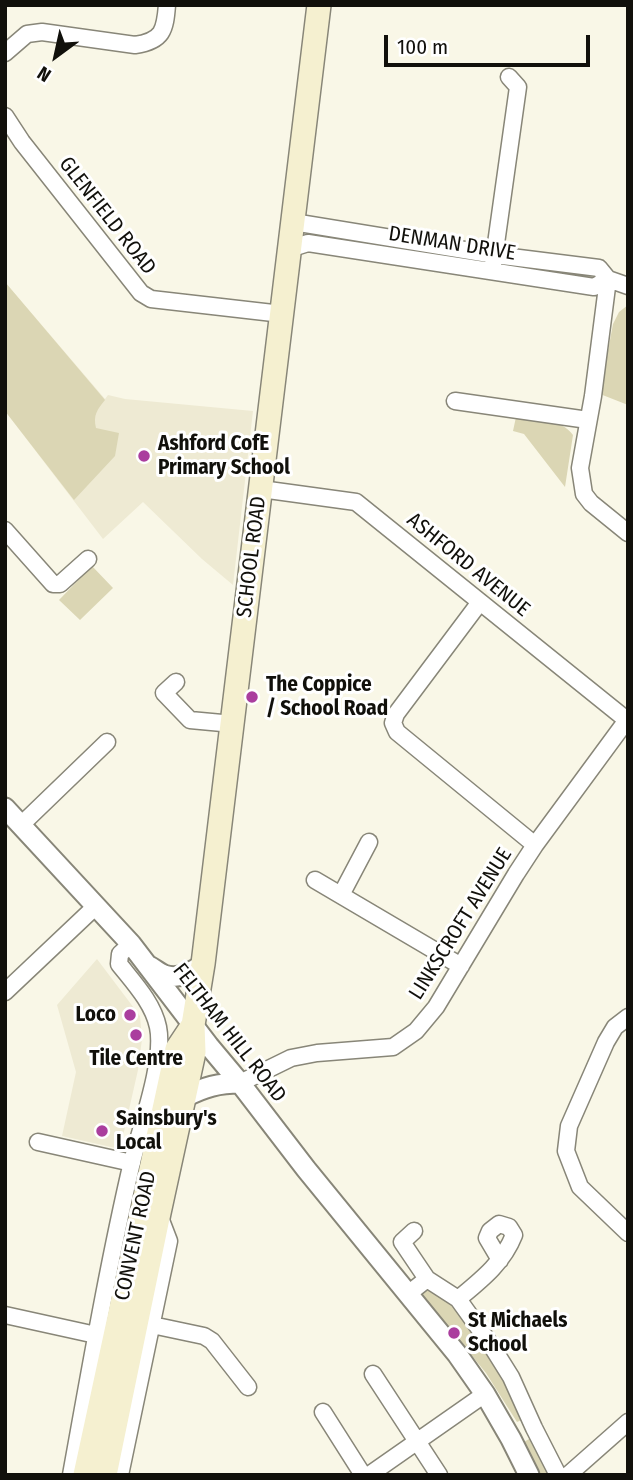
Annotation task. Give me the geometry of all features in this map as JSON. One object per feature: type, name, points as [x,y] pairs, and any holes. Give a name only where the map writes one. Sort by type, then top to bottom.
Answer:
[{"type":"main road","name":"SCHOOL ROAD","points":[[193,1025],[204,964],[319,5]]},
{"type":"main road","name":"CONVENT ROAD","points":[[105,1475],[194,1052],[193,1025]]},
{"type":"main road","name":"CONVENT ROAD","points":[[85,1475],[106,1337],[177,1049],[193,1025]]},
{"type":"street","points":[[5,53],[27,34],[42,32],[135,45],[148,43],[160,36],[165,27],[167,5]]},
{"type":"street","points":[[494,263],[518,87],[509,77]]},
{"type":"street","name":"GLENFIELD ROAD","points":[[5,116],[22,142],[141,293],[151,299],[282,314]]},
{"type":"street","name":"DENMAN DRIVE","points":[[293,222],[494,263]]},
{"type":"street","name":"DENMAN DRIVE","points":[[289,249],[307,243],[494,263],[599,268],[608,279],[628,286]]},
{"type":"street","points":[[608,279],[593,396],[580,468],[584,494],[628,533]]},
{"type":"street","points":[[455,401],[588,420]]},
{"type":"street","name":"ASHFORD AVENUE","points":[[261,489],[356,502],[628,720]]},
{"type":"street","points":[[5,530],[53,584],[60,584],[88,559]]},
{"type":"street","points":[[480,602],[396,714],[393,723],[397,732],[535,845]]},
{"type":"street","points":[[176,682],[164,694],[190,720],[233,724]]},
{"type":"street","name":"LINKSCROFT AVENUE","points":[[240,1083],[291,1058],[317,1053],[393,1047],[416,1031],[436,1007],[535,845],[628,720]]},
{"type":"street","points":[[21,825],[107,742]]},
{"type":"street","name":"FELTHAM HILL ROAD","points":[[5,808],[131,944],[306,1169],[457,1354],[485,1394],[529,1475]]},
{"type":"street","points":[[341,895],[369,842]]},
{"type":"street","points":[[315,880],[461,965]]},
{"type":"street","points":[[5,992],[96,906]]},
{"type":"street","name":"CONVENT ROAD","points":[[71,1475],[106,1337],[132,1163],[158,1061],[158,1027],[150,1006],[120,964],[121,954],[131,944]]},
{"type":"street","points":[[145,963],[164,975],[175,976],[187,974],[204,964]]},
{"type":"street","points":[[628,1017],[615,1027],[606,1042],[569,1126],[566,1151],[580,1187],[628,1233]]},
{"type":"street","points":[[185,1097],[219,1083],[240,1083]]},
{"type":"street","points":[[37,1142],[132,1163]]},
{"type":"street","name":"CONVENT ROAD","points":[[120,1475],[169,1241],[159,1213]]},
{"type":"street","points":[[414,1231],[402,1242],[427,1279],[458,1299],[491,1345],[511,1377],[558,1475]]},
{"type":"street","points":[[458,1299],[487,1276],[500,1260]]},
{"type":"street","points":[[408,1294],[427,1279]]},
{"type":"street","points":[[5,1315],[106,1337]]},
{"type":"street","points":[[152,1325],[204,1336],[212,1341],[248,1387]]},
{"type":"street","points":[[373,1374],[439,1475]]},
{"type":"street","points":[[369,1475],[485,1394]]},
{"type":"street","points":[[323,1412],[363,1475]]},
{"type":"street","points":[[568,1475],[628,1422]]},
{"type":"shaded area","name":"Ashford CofE Primary School","points":[[5,282],[105,399],[108,395],[125,399],[253,411],[233,585],[143,502],[103,539],[5,411]]},
{"type":"shaded area","points":[[5,282],[105,400],[96,413],[96,428],[119,433],[115,456],[74,500],[5,411]]},
{"type":"shaded area","points":[[628,305],[628,405],[600,394],[613,324],[619,312]]},
{"type":"shaded area","points":[[516,417],[562,425],[573,435],[565,487],[524,434],[513,431]]},
{"type":"shaded area","points":[[92,566],[113,588],[80,620],[59,600]]},
{"type":"shaded area","points":[[97,959],[140,1016],[142,1039],[138,1070],[120,1149],[62,1136],[76,1072],[57,1005]]},
{"type":"shaded area","points":[[428,1290],[441,1294],[475,1332],[502,1374],[524,1419],[517,1422],[486,1373],[421,1294]]},
{"type":"shaded area","points":[[533,1440],[550,1475],[540,1475],[524,1442]]},
{"type":"place","name":"Ashford CofE Primary School","points":[[144,456]]},
{"type":"place","name":"The Coppice / School Road","points":[[252,697]]},
{"type":"place","name":"Loco","points":[[130,1015]]},
{"type":"place","name":"Tile Centre","points":[[136,1035]]},
{"type":"place","name":"Sainsbury's Local","points":[[102,1131]]},
{"type":"place","name":"St Michaels School","points":[[454,1333]]}]
